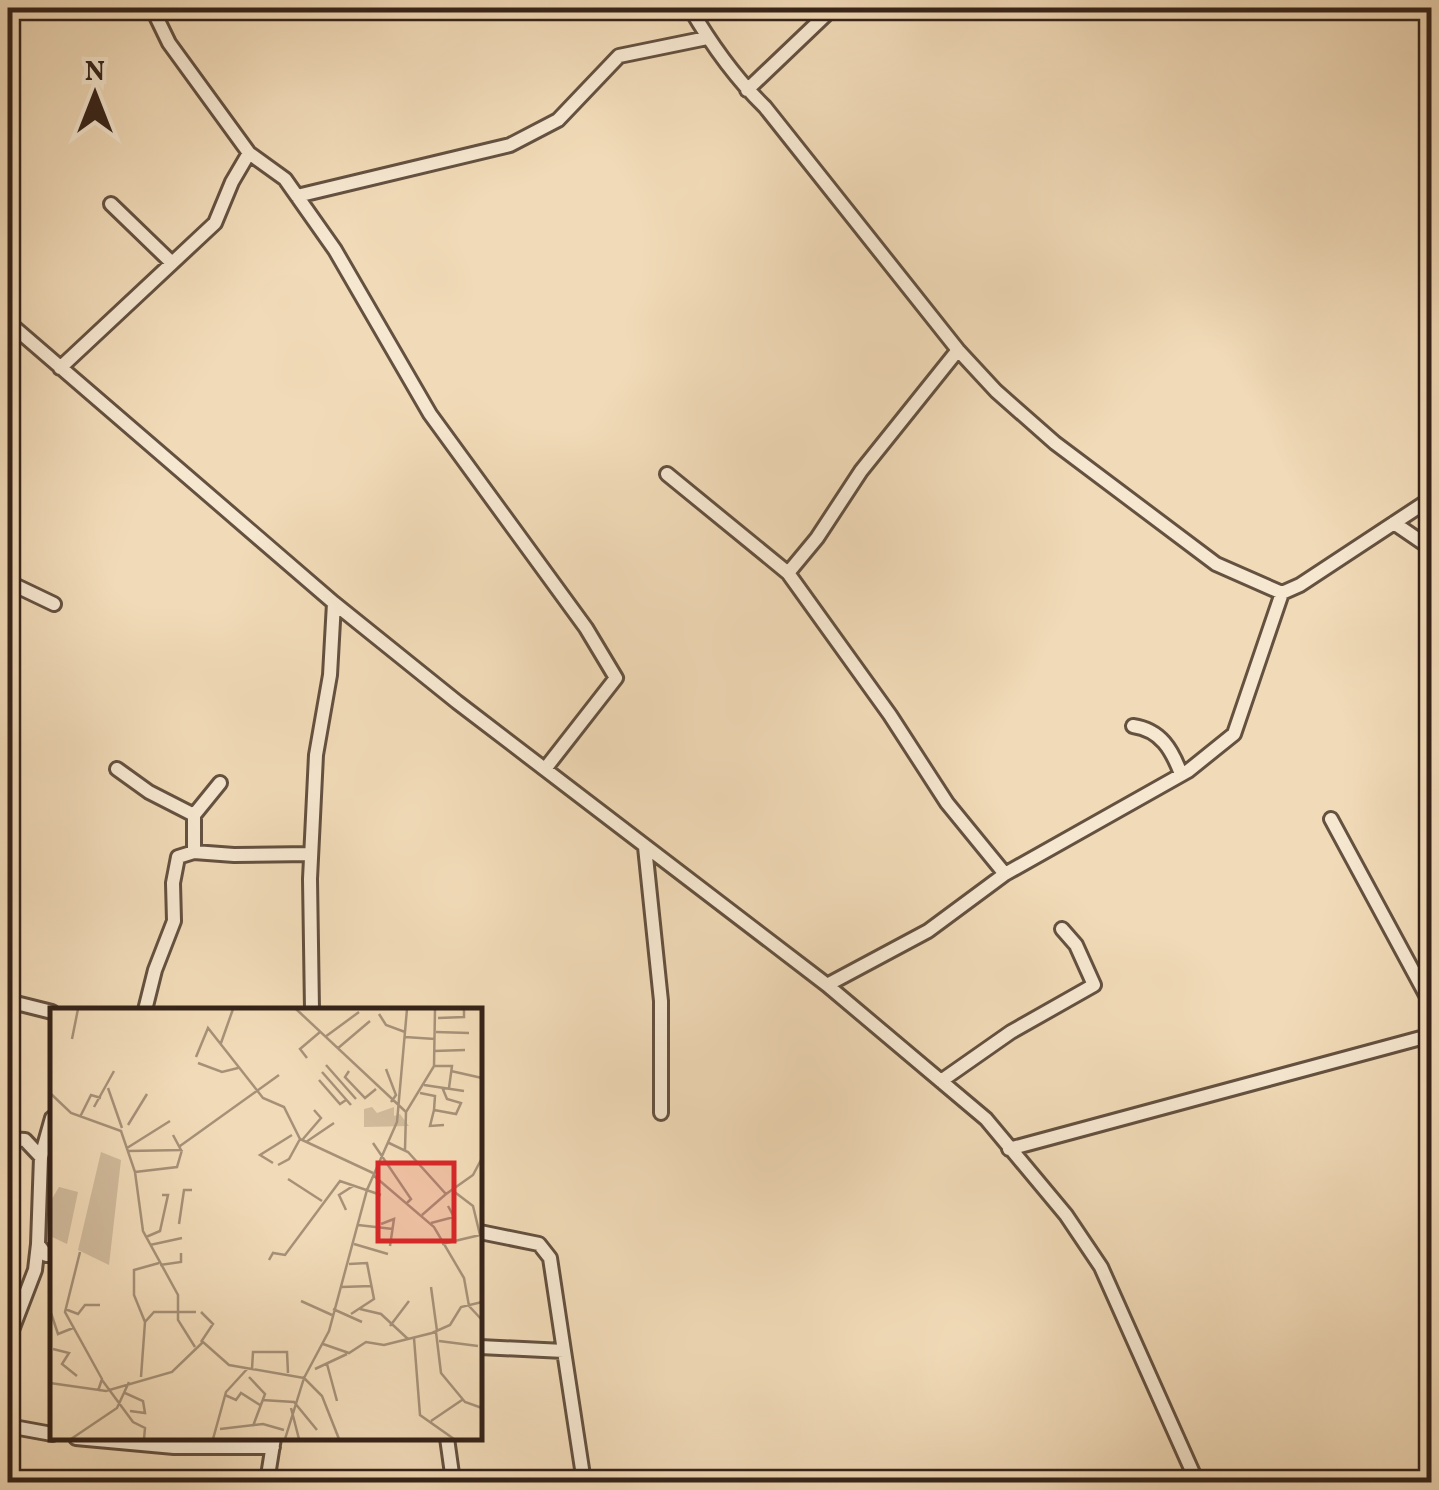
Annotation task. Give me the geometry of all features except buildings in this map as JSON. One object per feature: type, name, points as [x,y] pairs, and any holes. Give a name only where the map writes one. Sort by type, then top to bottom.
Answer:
[{"type":"street","points":[[152,8],[169,43],[249,153],[285,179],[297,196],[334,250],[430,414],[586,628],[616,678],[544,770]]},
{"type":"street","points":[[690,8],[707,38],[748,90],[958,350],[996,391],[1150,517],[1216,564],[1282,593]]},
{"type":"street","points":[[748,90],[833,8]]},
{"type":"street","points":[[297,196],[510,145],[558,120],[619,56],[707,38]]},
{"type":"street","points":[[60,368],[215,223],[249,153]]},
{"type":"street","points":[[110,204],[172,263]]},
{"type":"street","points":[[8,322],[334,603],[544,770],[827,985],[986,1118],[1066,1215],[1101,1267],[1196,1482]]},
{"type":"street","points":[[788,573],[958,350]]},
{"type":"street","points":[[667,474],[788,573],[890,715],[947,803],[1005,874]]},
{"type":"street","points":[[827,985],[928,931],[1005,874],[1181,774],[1234,734],[1282,593],[1432,498]]},
{"type":"street","points":[[1394,523],[1432,549]]},
{"type":"street","points":[[8,582],[54,604]]},
{"type":"street","points":[[312,1008],[316,755],[330,674],[334,603]]},
{"type":"street","points":[[1133,726],[1146,728],[1164,740],[1181,774]]},
{"type":"street","points":[[117,769],[148,792],[194,815]]},
{"type":"street","points":[[194,852],[194,815],[220,783]]},
{"type":"street","points":[[1331,819],[1432,1006]]},
{"type":"street","points":[[644,846],[661,1001],[661,1113]]},
{"type":"street","points":[[146,1008],[174,922],[173,884],[178,857],[194,852],[312,854]]},
{"type":"street","points":[[941,1081],[1012,1032],[1094,985],[1076,944],[1062,929]]},
{"type":"street","points":[[8,1001],[50,1012]]},
{"type":"street","points":[[1009,1148],[1432,1035]]},
{"type":"street","points":[[8,1139],[25,1140],[50,1124]]},
{"type":"street","points":[[8,1379],[12,1330],[34,1270],[42,1156],[50,1127]]},
{"type":"street","points":[[25,1140],[42,1156]]},
{"type":"street","points":[[482,1232],[539,1244],[550,1258],[584,1482]]},
{"type":"street","points":[[38,1244],[50,1256]]},
{"type":"street","points":[[482,1347],[564,1350]]},
{"type":"street","points":[[8,1426],[50,1434]]},
{"type":"street","points":[[98,1440],[174,1447],[274,1442],[267,1482]]},
{"type":"street","points":[[447,1440],[453,1481]]}]
